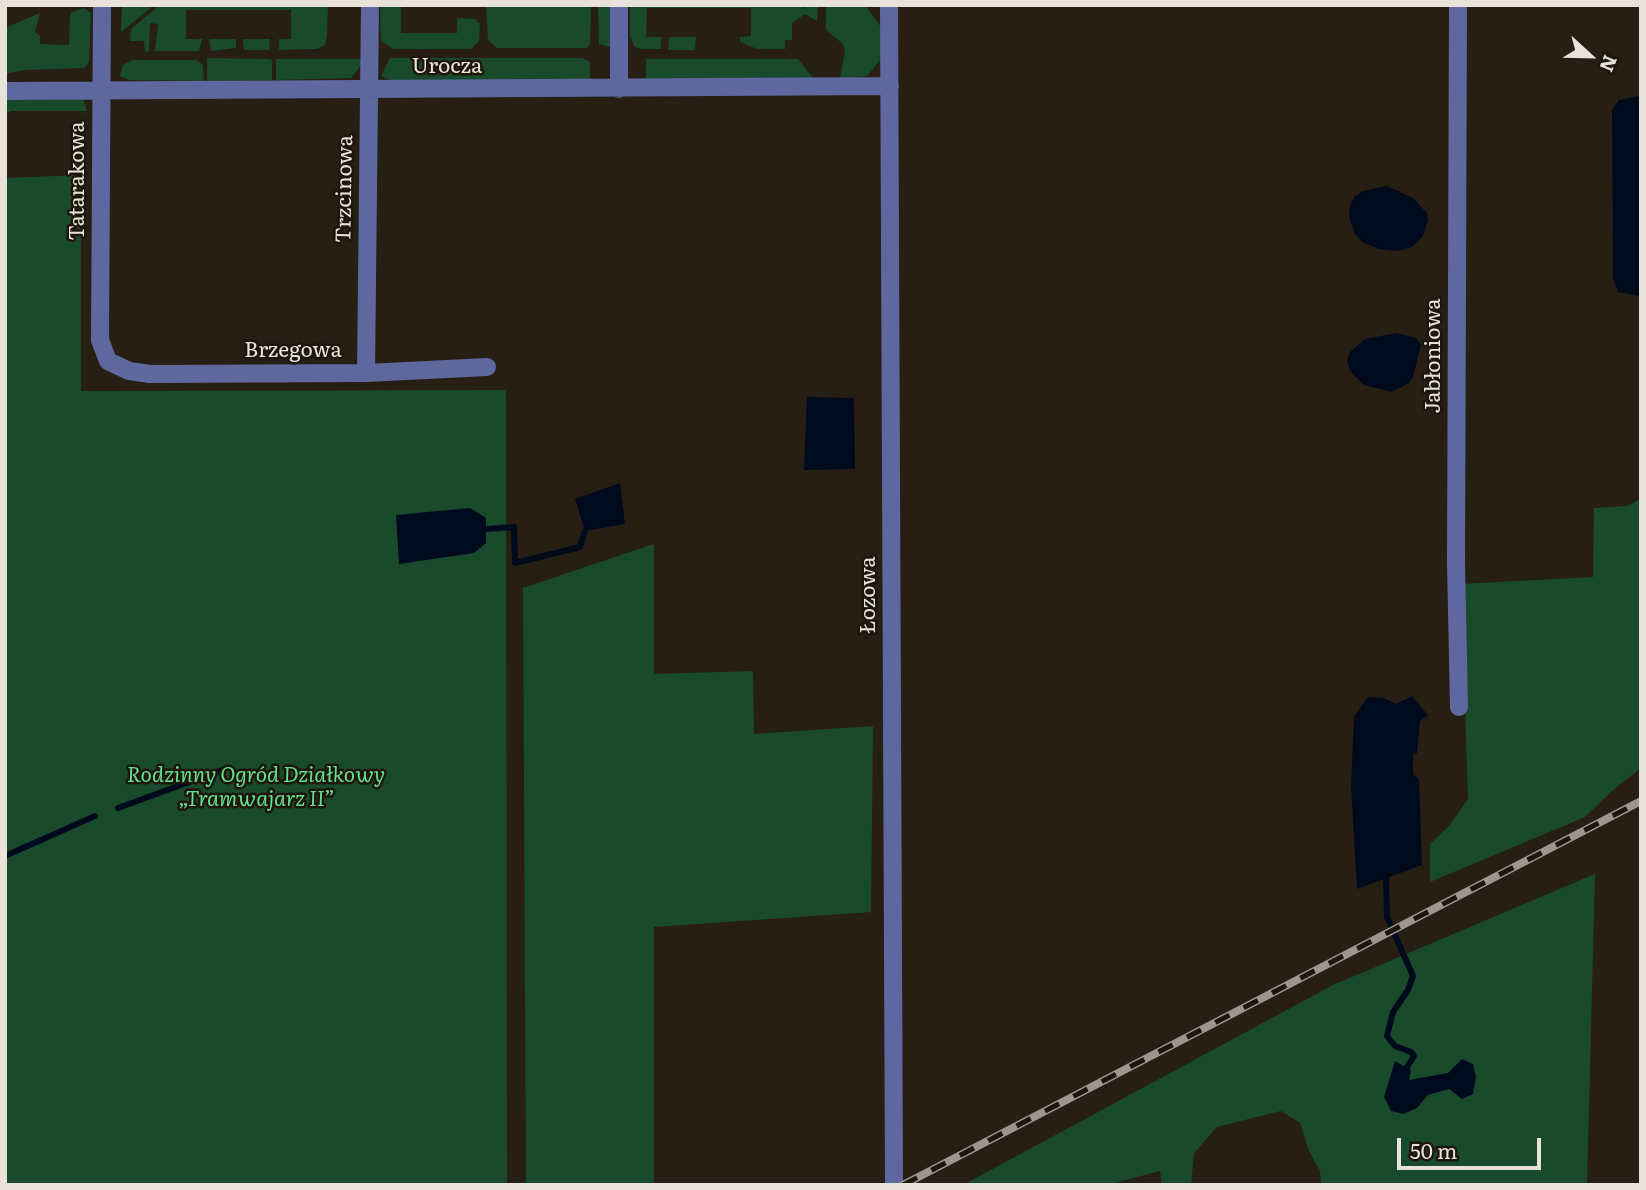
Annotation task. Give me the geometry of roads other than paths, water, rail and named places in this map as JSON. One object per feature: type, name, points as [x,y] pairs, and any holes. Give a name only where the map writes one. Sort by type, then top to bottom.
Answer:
[{"type":"street","name":"Tatarakowa","points":[[102,5],[100,340],[103,356]]},
{"type":"street","name":"Trzcinowa","points":[[366,373],[370,5]]},
{"type":"street","points":[[619,5],[619,89]]},
{"type":"street","name":"Łozowa","points":[[889,5],[894,1185]]},
{"type":"street","name":"Jabłoniowa","points":[[1458,5],[1456,562],[1459,707]]},
{"type":"street","name":"Urocza","points":[[5,91],[890,86]]},
{"type":"street","name":"Brzegowa","points":[[103,356],[120,368],[150,374],[366,373],[487,367]]},
{"type":"water","points":[[1641,96],[1641,296],[1618,292],[1613,279],[1612,110],[1619,100]]},
{"type":"water","points":[[1387,186],[1413,198],[1427,213],[1428,220],[1423,236],[1412,247],[1399,251],[1379,249],[1364,243],[1355,234],[1349,216],[1350,205],[1355,196],[1363,191]]},
{"type":"water","points":[[1396,333],[1416,338],[1421,345],[1413,377],[1409,383],[1392,392],[1364,385],[1350,371],[1347,360],[1350,352],[1365,339]]},
{"type":"water","points":[[807,397],[854,398],[855,469],[804,470]]},
{"type":"water","points":[[620,483],[625,524],[585,531],[575,499]]},
{"type":"water","points":[[470,508],[486,518],[486,543],[474,553],[399,564],[396,515]]},
{"type":"water","points":[[1412,696],[1428,715],[1420,721],[1417,753],[1413,755],[1413,774],[1419,780],[1422,865],[1357,889],[1351,785],[1354,717],[1368,697],[1384,698],[1396,704]]},
{"type":"water","points":[[1462,1059],[1473,1064],[1476,1077],[1473,1094],[1462,1099],[1449,1089],[1428,1095],[1417,1108],[1403,1114],[1391,1111],[1384,1097],[1395,1061],[1411,1070],[1409,1080],[1448,1073]]},
{"type":"waterway","points":[[486,529],[514,527],[515,563],[580,547],[585,531]]},
{"type":"waterway","points":[[118,808],[222,770]]},
{"type":"waterway","points":[[5,856],[95,816]]},
{"type":"waterway","points":[[1386,879],[1387,917],[1413,976],[1408,990],[1393,1012],[1387,1036],[1395,1046],[1411,1052],[1414,1056],[1407,1067]]},
{"type":"railway","points":[[903,1185],[1641,801]]},
{"type":"park label","name":"Rodzinny Ogród Działkowy „Tramwajarz II”","points":[[256,788]]}]
